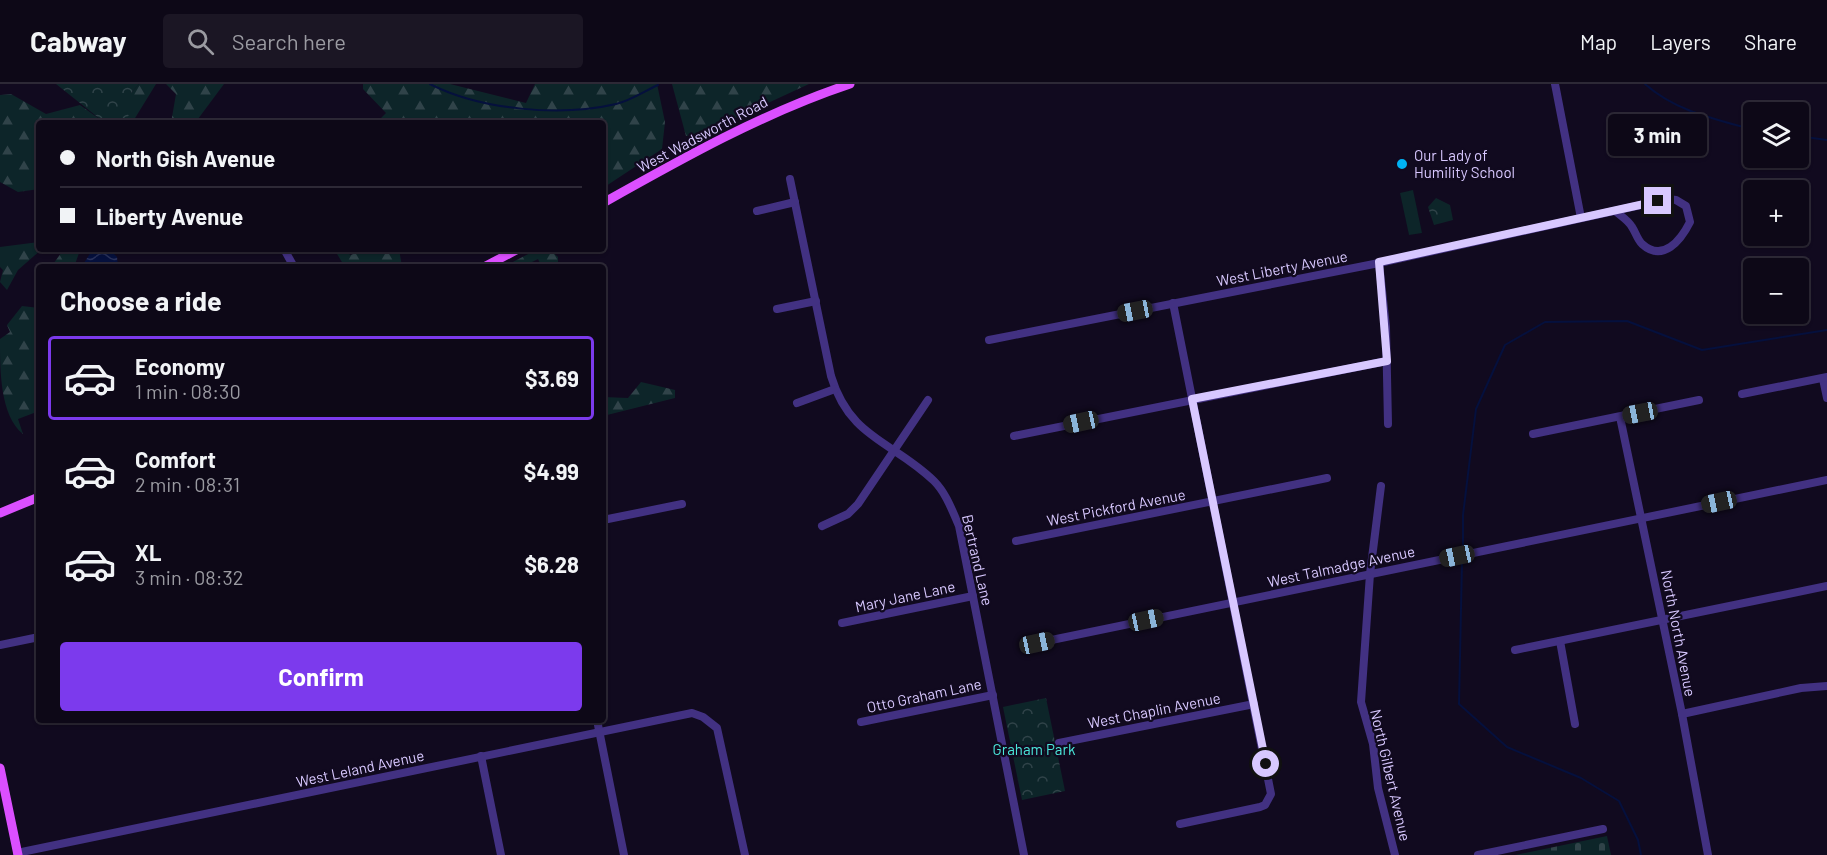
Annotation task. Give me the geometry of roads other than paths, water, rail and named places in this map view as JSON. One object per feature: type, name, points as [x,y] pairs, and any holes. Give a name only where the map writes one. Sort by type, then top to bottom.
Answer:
[{"type":"main road","name":"West Wadsworth Road","points":[[606,200],[753,122],[808,98],[850,84]]},
{"type":"main road","points":[[490,264],[512,252]]},
{"type":"main road","points":[[0,513],[36,498]]},
{"type":"main road","points":[[0,768],[18,854]]},
{"type":"street","points":[[1555,84],[1581,218]]},
{"type":"street","name":"Bertrand Lane","points":[[790,179],[835,389],[848,414],[875,439],[934,481],[950,505],[959,526],[1024,855]]},
{"type":"street","name":"West Liberty Avenue","points":[[989,340],[1379,262],[1668,199],[1682,202],[1690,217],[1686,230],[1673,246],[1666,250],[1647,248],[1640,242],[1627,220],[1615,211]]},
{"type":"street","points":[[757,211],[795,202]]},
{"type":"street","points":[[1379,262],[1387,361],[1388,424]]},
{"type":"street","points":[[777,309],[816,301]]},
{"type":"street","points":[[1173,303],[1270,785],[1269,799],[1260,807],[1180,824]]},
{"type":"street","points":[[1014,436],[1387,361]]},
{"type":"street","points":[[1742,394],[1825,378],[1827,398]]},
{"type":"street","points":[[797,403],[835,389]]},
{"type":"street","points":[[822,526],[848,514],[858,504],[928,400]]},
{"type":"street","points":[[1533,434],[1700,400]]},
{"type":"street","name":"North North Avenue","points":[[1620,417],[1643,519],[1708,855]]},
{"type":"street","name":"West Pickford Avenue","points":[[1016,541],[1327,478]]},
{"type":"street","name":"West Talmadge Avenue","points":[[1037,643],[1827,480]]},
{"type":"street","name":"North Gilbert Avenue","points":[[1381,486],[1370,574],[1361,702],[1373,744],[1378,788],[1395,855]]},
{"type":"street","points":[[606,519],[682,504]]},
{"type":"street","points":[[1515,650],[1827,586]]},
{"type":"street","name":"Mary Jane Lane","points":[[842,623],[973,596]]},
{"type":"street","points":[[0,645],[36,638]]},
{"type":"street","points":[[1560,641],[1575,724]]},
{"type":"street","points":[[1682,714],[1801,688],[1827,686]]},
{"type":"street","name":"Otto Graham Lane","points":[[861,722],[993,695]]},
{"type":"street","name":"West Chaplin Avenue","points":[[1059,743],[1254,704]]},
{"type":"street","name":"West Leland Avenue","points":[[18,854],[692,713],[717,728],[745,855]]},
{"type":"street","points":[[598,723],[624,855]]},
{"type":"street","points":[[481,756],[501,855]]},
{"type":"street","points":[[1478,855],[1603,829]]},
{"type":"water","points":[[91,252],[112,252],[117,257],[118,264],[84,264]]},
{"type":"waterway","points":[[430,84],[473,100],[521,109],[546,110],[594,108],[616,104],[658,85]]},
{"type":"waterway","points":[[1645,84],[1682,108],[1743,127]]},
{"type":"waterway","points":[[1809,138],[1827,140]]},
{"type":"waterway","points":[[1463,550],[1463,515],[1476,409],[1505,345],[1545,322],[1627,321],[1702,350],[1827,330]]},
{"type":"waterway","points":[[1462,561],[1459,704],[1507,747],[1581,778],[1619,801],[1638,840],[1641,855]]},
{"type":"place","name":"Our Lady of Humility School","points":[[1402,164]]},
{"type":"park label","name":"Graham Park","points":[[1034,749]]}]
